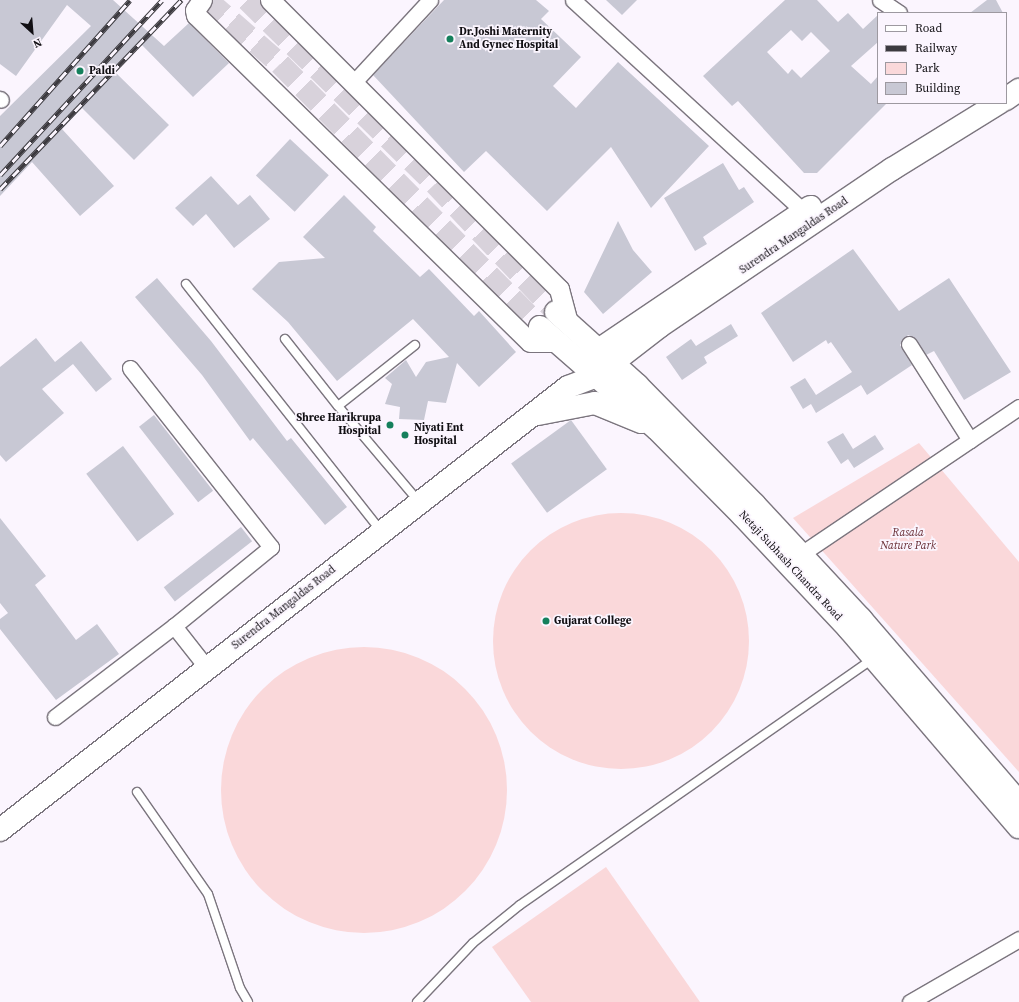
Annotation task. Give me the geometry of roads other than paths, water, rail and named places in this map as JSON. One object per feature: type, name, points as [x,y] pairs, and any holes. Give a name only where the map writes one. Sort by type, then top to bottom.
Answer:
[{"type":"main road","points":[[1007,84],[1019,77]]},
{"type":"main road","points":[[1007,98],[1019,90]]},
{"type":"main road","name":"Surendra Mangaldas Road","points":[[2,824],[207,668],[568,387],[596,363],[809,216],[977,104]]},
{"type":"main road","name":"Surendra Mangaldas Road","points":[[809,216],[997,104]]},
{"type":"main road","name":"Netaji Subhash Chandra Road","points":[[562,318],[596,363],[743,516],[874,658],[1019,827]]},
{"type":"main road","name":"Netaji Subhash Chandra Road","points":[[540,327],[556,342],[596,363],[801,554],[1019,802]]},
{"type":"main road","points":[[525,419],[557,408],[595,403],[657,428]]},
{"type":"street","points":[[202,0],[195,10],[196,15],[530,342],[556,342]]},
{"type":"street","points":[[270,0],[354,82],[559,289],[562,318]]},
{"type":"street","points":[[354,82],[430,0]]},
{"type":"street","points":[[573,0],[809,216]]},
{"type":"street","points":[[880,0],[898,12]]},
{"type":"street","points":[[908,344],[970,440]]},
{"type":"street","points":[[55,717],[174,626],[271,547],[130,368]]},
{"type":"street","points":[[801,554],[1019,407]]},
{"type":"street","points":[[174,626],[207,668]]},
{"type":"street","points":[[910,1002],[1019,938]]},
{"type":"lane","points":[[186,284],[381,532]]},
{"type":"lane","points":[[285,339],[338,406],[419,503]]},
{"type":"lane","points":[[338,406],[415,346]]},
{"type":"lane","points":[[417,1002],[473,943],[520,906],[874,658]]},
{"type":"lane","points":[[137,792],[208,894],[240,988],[248,1002]]},
{"type":"tunnel","points":[[207,0],[280,64],[540,327]]},
{"type":"tunnel","points":[[247,0],[435,184],[556,312]]},
{"type":"railway","points":[[0,146],[130,0]]},
{"type":"railway","points":[[0,175],[162,0]]},
{"type":"railway","points":[[0,189],[181,0]]},
{"type":"place","name":"Dr.Joshi Maternity And Gynec Hospital","points":[[450,39]]},
{"type":"place","name":"Paldi","points":[[80,71]]},
{"type":"place","name":"Shree Harikrupa Hospital","points":[[390,425]]},
{"type":"place","name":"Niyati Ent Hospital","points":[[405,435]]},
{"type":"place","name":"Gujarat College","points":[[546,621]]},
{"type":"park label","name":"Rasala Nature Park","points":[[908,540]]}]
